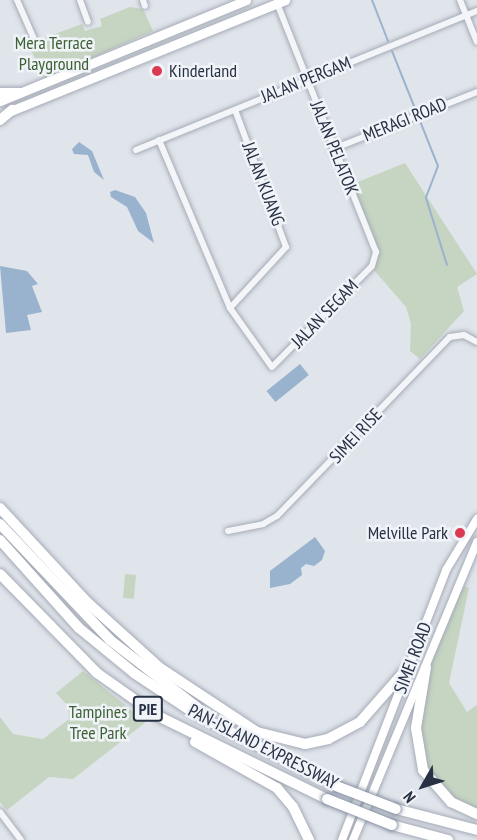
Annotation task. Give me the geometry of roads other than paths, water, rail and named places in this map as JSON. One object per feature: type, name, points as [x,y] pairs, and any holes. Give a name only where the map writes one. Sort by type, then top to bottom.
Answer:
[{"type":"highway","points":[[0,93],[20,93]]},
{"type":"highway","points":[[0,120],[12,110]]},
{"type":"highway","points":[[0,508],[88,603],[188,690],[256,732],[284,742],[305,744],[348,730],[378,706],[411,664]]},
{"type":"highway","points":[[0,524],[110,640],[200,709],[291,763]]},
{"type":"highway","name":"PAN-ISLAND EXPRESSWAY","points":[[0,540],[51,600],[117,661],[197,715],[336,786],[396,808],[477,830]]},
{"type":"highway","name":"PAN-ISLAND EXPRESSWAY","points":[[0,574],[97,673],[158,717],[327,799],[392,825],[448,840]]},
{"type":"highway","points":[[117,627],[147,670]]},
{"type":"highway","points":[[426,667],[416,728],[423,770],[451,802],[477,814]]},
{"type":"highway","points":[[158,717],[178,732],[277,788],[293,807],[309,840]]},
{"type":"main road","points":[[0,101],[246,0]]},
{"type":"main road","points":[[0,116],[281,2]]},
{"type":"main road","name":"SIMEI ROAD","points":[[342,840],[451,559],[477,519]]},
{"type":"main road","name":"SIMEI ROAD","points":[[353,840],[477,542]]},
{"type":"street","points":[[17,0],[34,39]]},
{"type":"street","points":[[80,0],[88,22]]},
{"type":"street","points":[[460,0],[477,42]]},
{"type":"street","name":"JALAN PELATOK","points":[[281,2],[307,80],[376,259]]},
{"type":"street","name":"JALAN PERGAM","points":[[136,150],[477,11]]},
{"type":"street","name":"MERAGI ROAD","points":[[333,149],[477,92]]},
{"type":"street","name":"JALAN KUANG","points":[[230,308],[286,247],[235,110]]},
{"type":"street","points":[[159,140],[230,308]]},
{"type":"street","name":"JALAN SEGAM","points":[[230,308],[272,367],[376,259]]},
{"type":"street","name":"SIMEI RISE","points":[[228,531],[263,524],[277,516],[450,338],[464,335],[477,342]]},
{"type":"street","points":[[0,812],[21,840]]},
{"type":"water","points":[[79,142],[92,151],[104,180],[94,172],[88,155],[74,154],[72,149]]},
{"type":"water","points":[[115,190],[135,197],[146,213],[154,243],[138,231],[127,207],[111,197],[110,192]]},
{"type":"water","points":[[0,266],[27,271],[38,284],[32,286],[42,312],[27,315],[31,330],[6,333]]},
{"type":"water","points":[[300,364],[309,375],[275,402],[267,391]]},
{"type":"water","points":[[315,537],[325,551],[322,560],[314,566],[306,564],[301,568],[302,575],[290,584],[270,588],[270,571]]},
{"type":"waterway","points":[[372,0],[388,41]]},
{"type":"waterway","points":[[392,51],[416,111]]},
{"type":"waterway","points":[[420,121],[438,166],[426,198],[447,265]]},
{"type":"place","name":"Kinderland","points":[[157,71]]},
{"type":"place","name":"Melville Park","points":[[460,533]]},
{"type":"park label","name":"Mera Terrace Playground","points":[[54,54]]},
{"type":"park label","name":"Tampines Tree Park","points":[[98,723]]}]
